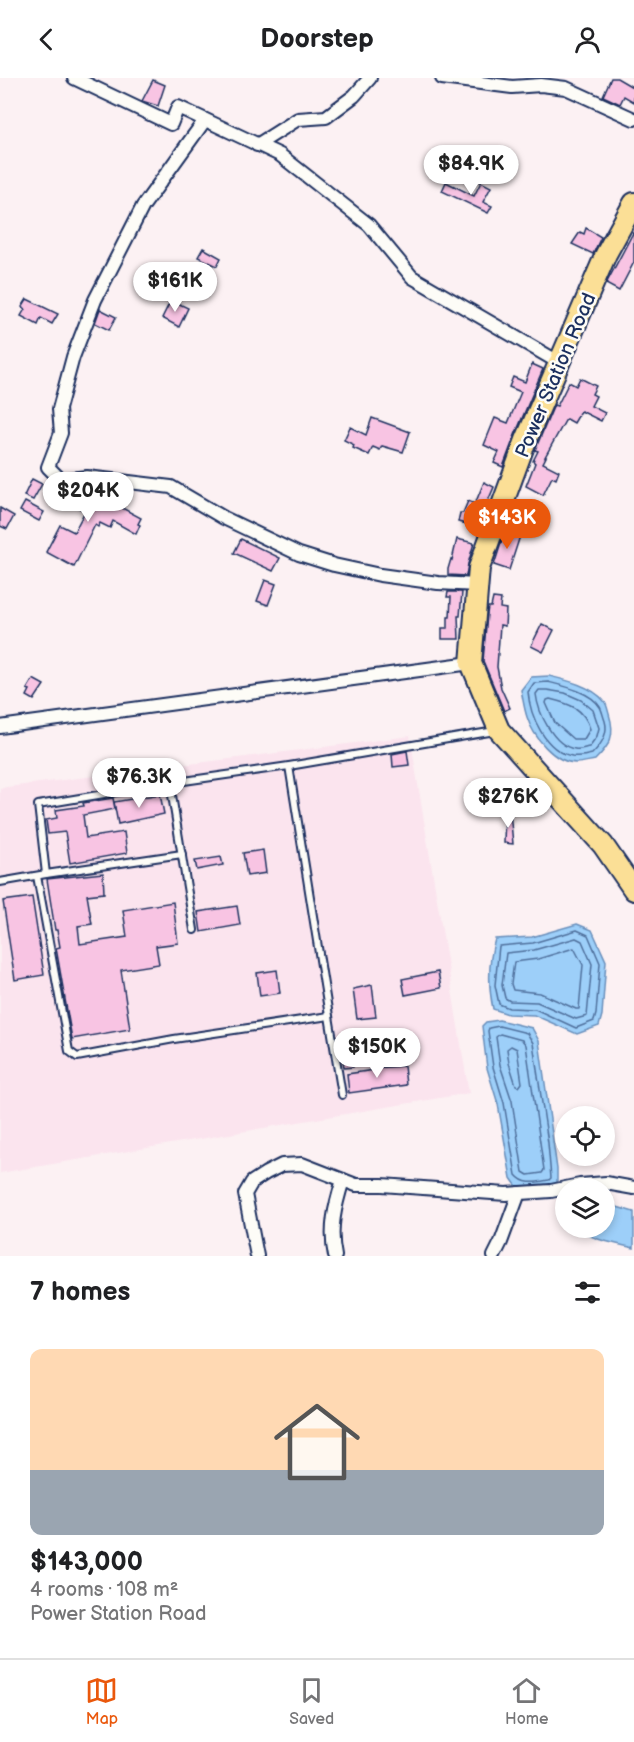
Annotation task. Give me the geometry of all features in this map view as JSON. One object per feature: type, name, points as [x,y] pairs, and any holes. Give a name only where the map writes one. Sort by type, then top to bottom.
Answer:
[{"type":"main road","name":"Power Station Road","points":[[634,203],[606,254],[526,440],[479,568],[471,663],[499,730],[603,845],[634,890]]},
{"type":"street","points":[[74,78],[171,124],[178,107],[280,155],[369,225],[412,277],[560,363]]},
{"type":"street","points":[[257,145],[298,119],[326,117],[354,96],[370,78]]},
{"type":"street","points":[[442,78],[512,87],[541,85],[566,88],[634,119]]},
{"type":"street","points":[[206,120],[143,206],[95,300],[73,357],[59,409],[61,433],[48,467],[61,480],[87,477],[171,487],[224,518],[299,554],[334,565],[380,575],[438,583],[477,585]]},
{"type":"street","points":[[0,727],[471,663]]},
{"type":"street","points":[[257,1256],[245,1194],[252,1182],[282,1165],[302,1164],[356,1185],[506,1194],[551,1191],[606,1183],[634,1188]]},
{"type":"street","points":[[335,1256],[332,1226],[343,1180]]},
{"type":"street","points":[[494,1256],[519,1193]]},
{"type":"lane","points":[[46,874],[38,805],[289,766],[499,730]]},
{"type":"lane","points":[[289,766],[342,1095]]},
{"type":"lane","points":[[170,783],[194,930]]},
{"type":"lane","points":[[0,882],[182,854]]},
{"type":"lane","points":[[37,876],[69,1051],[77,1057],[329,1016]]},
{"type":"shaded area","points":[[410,736],[469,1093],[0,1173],[0,788]]},
{"type":"water","points":[[549,676],[593,691],[606,704],[612,734],[608,745],[595,760],[568,762],[552,753],[534,732],[527,717],[521,690],[531,677]]},
{"type":"water","points":[[577,924],[592,930],[606,961],[602,1015],[599,1026],[577,1034],[534,1015],[508,1014],[493,1009],[490,974],[495,939],[532,937]]},
{"type":"water","points":[[499,1020],[532,1028],[539,1041],[557,1169],[555,1184],[537,1189],[526,1189],[517,1186],[511,1178],[498,1104],[487,1068],[482,1026],[486,1022]]},
{"type":"water","points":[[615,1205],[634,1212],[634,1248],[595,1238],[615,1238]]},
{"type":"building","points":[[611,78],[617,78],[634,88],[634,102],[624,96],[620,104],[603,96]]},
{"type":"building","points":[[153,80],[165,85],[158,106],[142,101]]},
{"type":"building","points":[[462,154],[486,165],[482,172],[471,166],[467,174],[455,168]]},
{"type":"building","points":[[446,182],[474,196],[481,182],[491,187],[483,202],[492,206],[488,213],[442,191]]},
{"type":"building","points":[[586,228],[601,237],[593,254],[572,244],[580,232],[584,234]]},
{"type":"building","points":[[634,231],[634,262],[619,291],[606,284]]},
{"type":"building","points":[[203,248],[221,258],[217,266],[198,257]]},
{"type":"building","points":[[27,299],[58,314],[52,324],[41,318],[38,325],[21,316],[25,309],[22,307]]},
{"type":"building","points":[[171,300],[188,308],[179,327],[162,318]]},
{"type":"building","points":[[100,309],[116,317],[109,330],[95,323]]},
{"type":"building","points":[[532,364],[543,369],[503,467],[494,463],[499,452],[484,445],[495,418],[508,423],[521,392],[509,387],[513,377],[525,382]]},
{"type":"building","points":[[580,378],[596,386],[592,394],[596,396],[591,406],[605,413],[601,421],[581,411],[574,423],[567,419],[565,421],[543,463],[559,471],[556,479],[552,477],[543,495],[526,486],[538,451],[535,450],[554,405],[557,406],[569,382],[576,386]]},
{"type":"building","points":[[372,418],[410,432],[403,452],[382,446],[380,450],[373,447],[369,455],[353,448],[354,445],[344,440],[350,427],[366,435]]},
{"type":"building","points":[[32,479],[42,484],[33,500],[24,496]]},
{"type":"building","points":[[484,482],[494,487],[483,518],[478,516],[476,526],[458,522],[460,513],[463,513],[468,501],[475,504]]},
{"type":"building","points":[[81,486],[141,518],[136,534],[113,521],[110,528],[100,523],[98,527],[95,525],[74,567],[46,552],[60,525],[74,532],[85,511],[63,499],[69,487]]},
{"type":"building","points":[[25,502],[44,512],[39,521],[20,511]]},
{"type":"building","points":[[0,508],[14,516],[7,529],[0,526]]},
{"type":"building","points":[[505,531],[520,536],[509,570],[494,565]]},
{"type":"building","points":[[241,539],[280,558],[273,571],[234,553]]},
{"type":"building","points":[[457,539],[474,543],[466,576],[448,575]]},
{"type":"building","points":[[265,580],[276,584],[268,605],[257,601]]},
{"type":"building","points":[[448,592],[462,592],[460,616],[458,616],[459,639],[442,639],[442,628],[448,628],[448,617],[450,617],[451,597],[447,597]]},
{"type":"building","points":[[493,598],[501,599],[500,608],[506,609],[505,626],[500,625],[497,667],[501,688],[510,708],[504,711],[483,661],[488,607],[491,607]]},
{"type":"building","points":[[542,624],[554,630],[543,652],[531,646]]},
{"type":"building","points":[[33,679],[44,685],[34,700],[27,696],[30,690],[27,689]]},
{"type":"building","points":[[407,751],[409,765],[393,767],[392,754]]},
{"type":"building","points":[[160,794],[164,814],[118,824],[114,802]]},
{"type":"building","points":[[113,798],[115,809],[83,815],[86,838],[124,832],[127,853],[70,863],[65,832],[48,834],[46,820],[57,818],[56,810],[84,806],[83,803]]},
{"type":"building","points":[[505,812],[510,812],[513,844],[504,843]]},
{"type":"building","points":[[263,850],[266,873],[247,876],[243,853]]},
{"type":"building","points":[[221,857],[223,865],[197,870],[195,861]]},
{"type":"building","points":[[103,873],[104,893],[87,895],[92,924],[78,926],[80,944],[127,937],[123,910],[173,902],[178,943],[156,946],[159,964],[121,970],[130,1029],[72,1039],[56,948],[60,947],[47,879]]},
{"type":"building","points":[[32,897],[44,975],[15,980],[3,901]]},
{"type":"building","points":[[237,906],[240,925],[201,932],[198,912]]},
{"type":"building","points":[[277,970],[280,993],[260,996],[257,973]]},
{"type":"building","points":[[438,972],[441,988],[405,995],[402,979]]},
{"type":"building","points":[[372,985],[376,1017],[357,1019],[353,989]]},
{"type":"building","points":[[350,1042],[353,1067],[344,1068],[341,1044]]},
{"type":"building","points":[[404,1066],[406,1085],[349,1093],[347,1074],[374,1070],[374,1068]]}]
